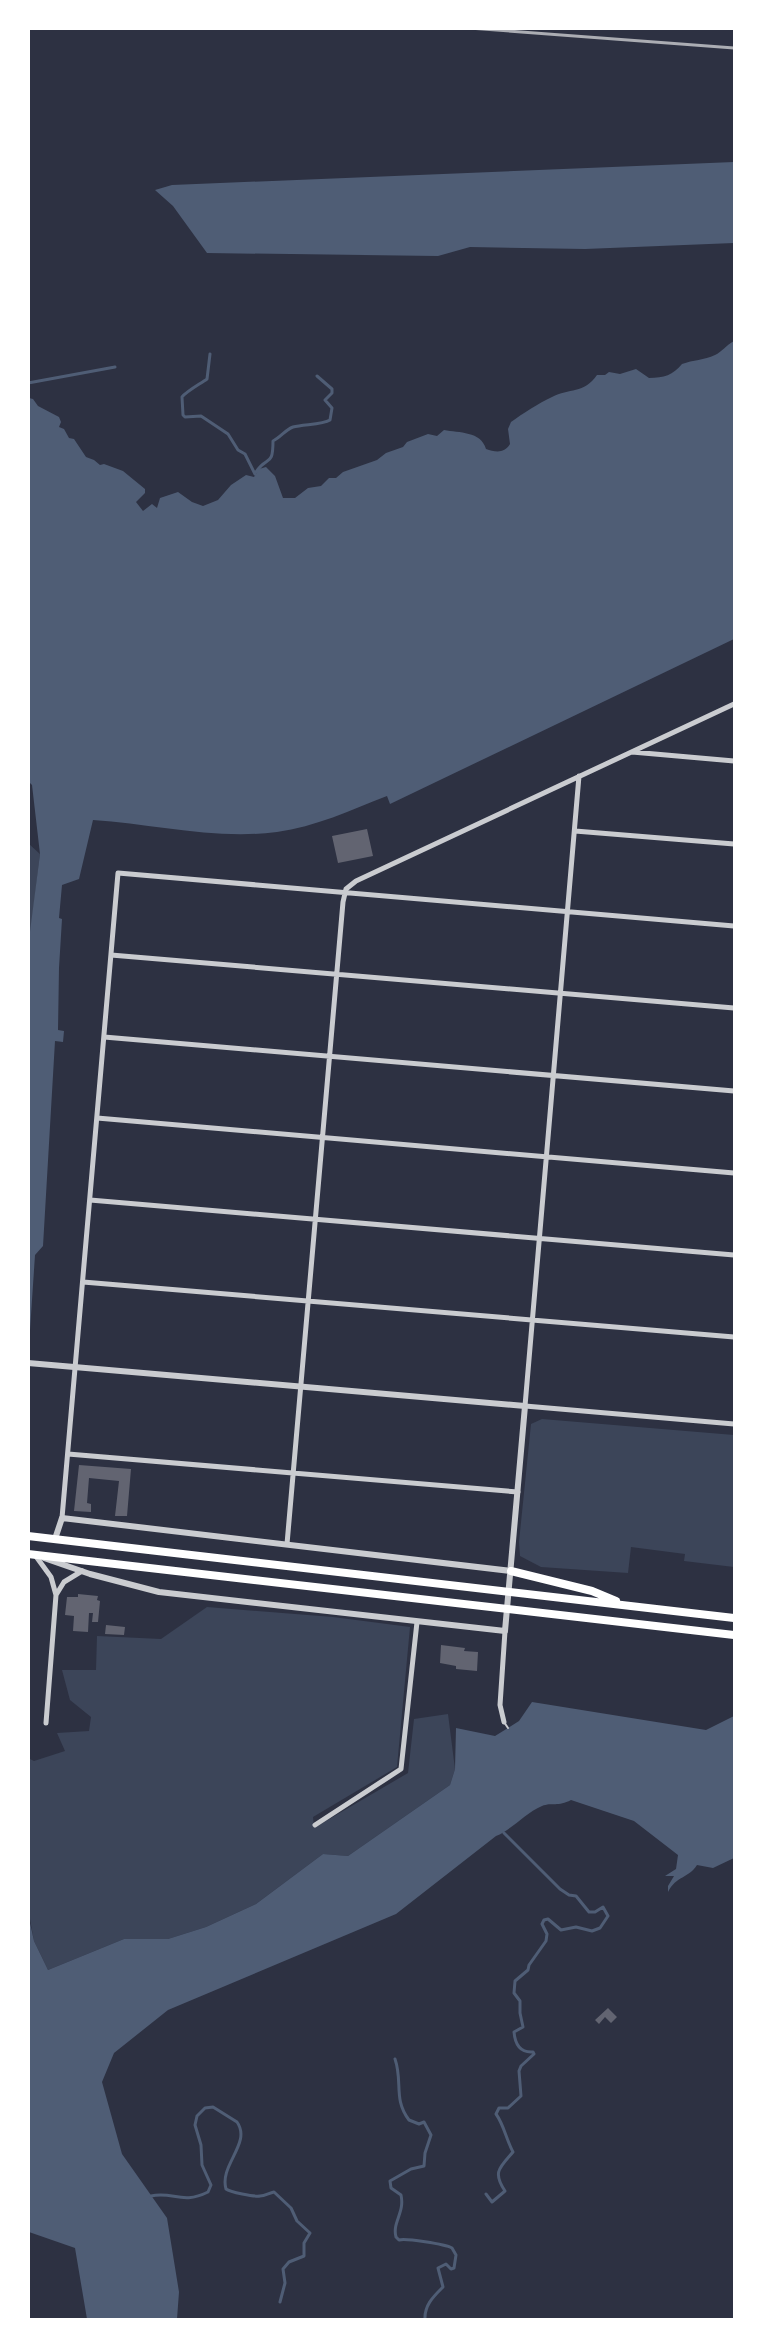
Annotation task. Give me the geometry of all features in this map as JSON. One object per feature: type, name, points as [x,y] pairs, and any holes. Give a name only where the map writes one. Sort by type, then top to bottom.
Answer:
[{"type":"highway","points":[[28,1536],[735,1618]]},
{"type":"highway","points":[[32,1554],[735,1635]]},
{"type":"highway","points":[[511,1571],[592,1591],[628,1606]]},
{"type":"street","points":[[287,1544],[344,892],[356,881],[735,704]]},
{"type":"street","points":[[630,752],[735,761]]},
{"type":"street","points":[[504,1722],[500,1705],[505,1631],[579,776]]},
{"type":"street","points":[[575,831],[735,844]]},
{"type":"street","points":[[55,1539],[62,1518],[118,873],[735,926]]},
{"type":"street","points":[[111,955],[735,1008]]},
{"type":"street","points":[[104,1037],[735,1091]]},
{"type":"street","points":[[97,1118],[735,1173]]},
{"type":"street","points":[[90,1200],[735,1256]]},
{"type":"street","points":[[83,1282],[735,1337]]},
{"type":"street","points":[[30,1363],[735,1424]]},
{"type":"street","points":[[68,1454],[518,1492]]},
{"type":"street","points":[[62,1518],[511,1571]]},
{"type":"street","points":[[32,1554],[82,1571],[159,1592],[505,1631]]},
{"type":"street","points":[[32,1554],[51,1576],[56,1595],[46,1723]]},
{"type":"street","points":[[56,1595],[64,1582],[82,1571]]},
{"type":"street","points":[[315,1825],[401,1769],[417,1622]]},
{"type":"lane","points":[[504,1722],[508,1728]]},
{"type":"shaded area","points":[[734,162],[734,243],[585,249],[470,247],[438,256],[207,253],[173,206],[155,190],[172,185]]},
{"type":"shaded area","points":[[734,341],[734,639],[390,804],[387,796],[291,830],[254,834],[208,833],[93,820],[79,879],[62,885],[59,918],[62,919],[58,1030],[64,1031],[63,1042],[55,1041],[43,1246],[35,1255],[29,1345],[28,947],[40,854],[32,785],[28,781],[29,398],[33,399],[38,406],[59,417],[61,422],[59,427],[64,429],[69,438],[74,439],[86,457],[100,465],[104,464],[123,471],[145,489],[145,493],[136,502],[143,511],[152,504],[157,508],[160,498],[178,492],[192,502],[203,506],[218,500],[231,485],[246,475],[254,477],[259,469],[266,467],[275,476],[283,498],[295,498],[308,488],[321,486],[329,478],[336,478],[343,472],[377,460],[386,453],[403,447],[407,442],[428,434],[437,436],[444,430],[474,436],[483,443],[486,449],[502,451],[510,444],[508,429],[511,422],[558,394],[582,388],[597,375],[605,375],[609,372],[620,374],[636,369],[649,378],[664,376],[675,371],[682,364],[715,355]]},
{"type":"shaded area","points":[[29,844],[40,854],[29,946]]},
{"type":"shaded area","points":[[542,1419],[734,1435],[734,1567],[684,1561],[685,1554],[631,1547],[628,1573],[541,1567],[520,1556],[519,1542],[531,1424]]},
{"type":"shaded area","points":[[207,1607],[333,1617],[410,1627],[397,1767],[313,1817],[314,1828],[408,1773],[414,1719],[448,1714],[455,1769],[450,1785],[348,1856],[323,1854],[256,1904],[206,1927],[168,1939],[124,1939],[48,1970],[34,1941],[29,1914],[28,1758],[34,1761],[65,1751],[57,1733],[89,1731],[91,1717],[70,1700],[62,1670],[96,1670],[97,1636],[161,1639]]},
{"type":"shaded area","points":[[532,1702],[706,1730],[734,1716],[734,1858],[713,1868],[697,1865],[675,1883],[668,1892],[668,1886],[674,1876],[665,1876],[676,1869],[678,1855],[634,1821],[571,1800],[546,1805],[536,1809],[496,1836],[396,1914],[168,2010],[114,2053],[102,2082],[122,2154],[167,2218],[179,2292],[177,2319],[87,2319],[75,2248],[29,2232],[28,1914],[34,1941],[48,1970],[124,1939],[168,1939],[206,1927],[256,1904],[323,1854],[348,1856],[450,1785],[455,1769],[456,1728],[495,1736],[519,1721]]},
{"type":"building","points":[[367,829],[373,856],[338,863],[332,836]]},
{"type":"building","points":[[79,1465],[131,1469],[127,1516],[115,1516],[119,1481],[89,1478],[87,1503],[91,1504],[91,1512],[74,1511]]},
{"type":"building","points":[[78,1594],[98,1596],[97,1600],[100,1601],[98,1622],[92,1622],[93,1613],[89,1613],[88,1632],[73,1631],[74,1616],[65,1615],[67,1597],[78,1597]]},
{"type":"building","points":[[106,1625],[125,1627],[124,1635],[105,1634]]},
{"type":"building","points":[[441,1645],[478,1652],[477,1671],[456,1669],[456,1666],[440,1663]]},
{"type":"building","points":[[608,2008],[617,2017],[611,2023],[605,2017],[599,2024],[595,2020]]},
{"type":"waterway","points":[[210,354],[207,379],[182,397],[183,415],[185,417],[201,416],[228,434],[238,450],[245,454],[255,474]]},
{"type":"waterway","points":[[28,383],[115,367]]},
{"type":"waterway","points":[[256,472],[271,458],[273,441],[288,430],[330,420],[332,408],[325,400],[332,393],[332,389],[317,376]]},
{"type":"waterway","points":[[486,2194],[492,2202],[505,2191],[498,2174],[504,2162],[513,2152],[496,2114],[499,2108],[508,2108],[521,2096],[519,2071],[521,2066],[534,2054],[519,2047],[516,2040],[514,2032],[523,2027],[520,2001],[514,1993],[515,1981],[528,1970],[546,1941],[547,1934],[542,1924],[544,1920],[548,1919],[561,1930],[576,1927],[592,1931],[600,1928],[608,1916],[603,1907],[595,1912],[589,1912],[576,1896],[569,1895],[560,1889],[504,1833]]},
{"type":"waterway","points":[[395,2059],[404,2112],[409,2120],[419,2124],[424,2122],[431,2135],[425,2153],[424,2166],[411,2169],[390,2181],[391,2188],[401,2195],[402,2201],[395,2232],[396,2237],[399,2240],[448,2246],[456,2255],[454,2268],[451,2269],[446,2264],[438,2268],[443,2287],[428,2305],[425,2320]]},
{"type":"waterway","points":[[151,2196],[166,2195],[184,2198],[208,2192],[211,2185],[202,2165],[201,2145],[195,2125],[197,2116],[205,2108],[213,2107],[237,2122],[241,2130],[241,2138],[227,2171],[226,2189],[257,2196],[274,2192],[291,2208],[297,2221],[310,2233],[304,2243],[304,2256],[289,2262],[283,2269],[285,2283],[280,2302]]},
{"type":"railway","points":[[469,28],[734,48]]}]
